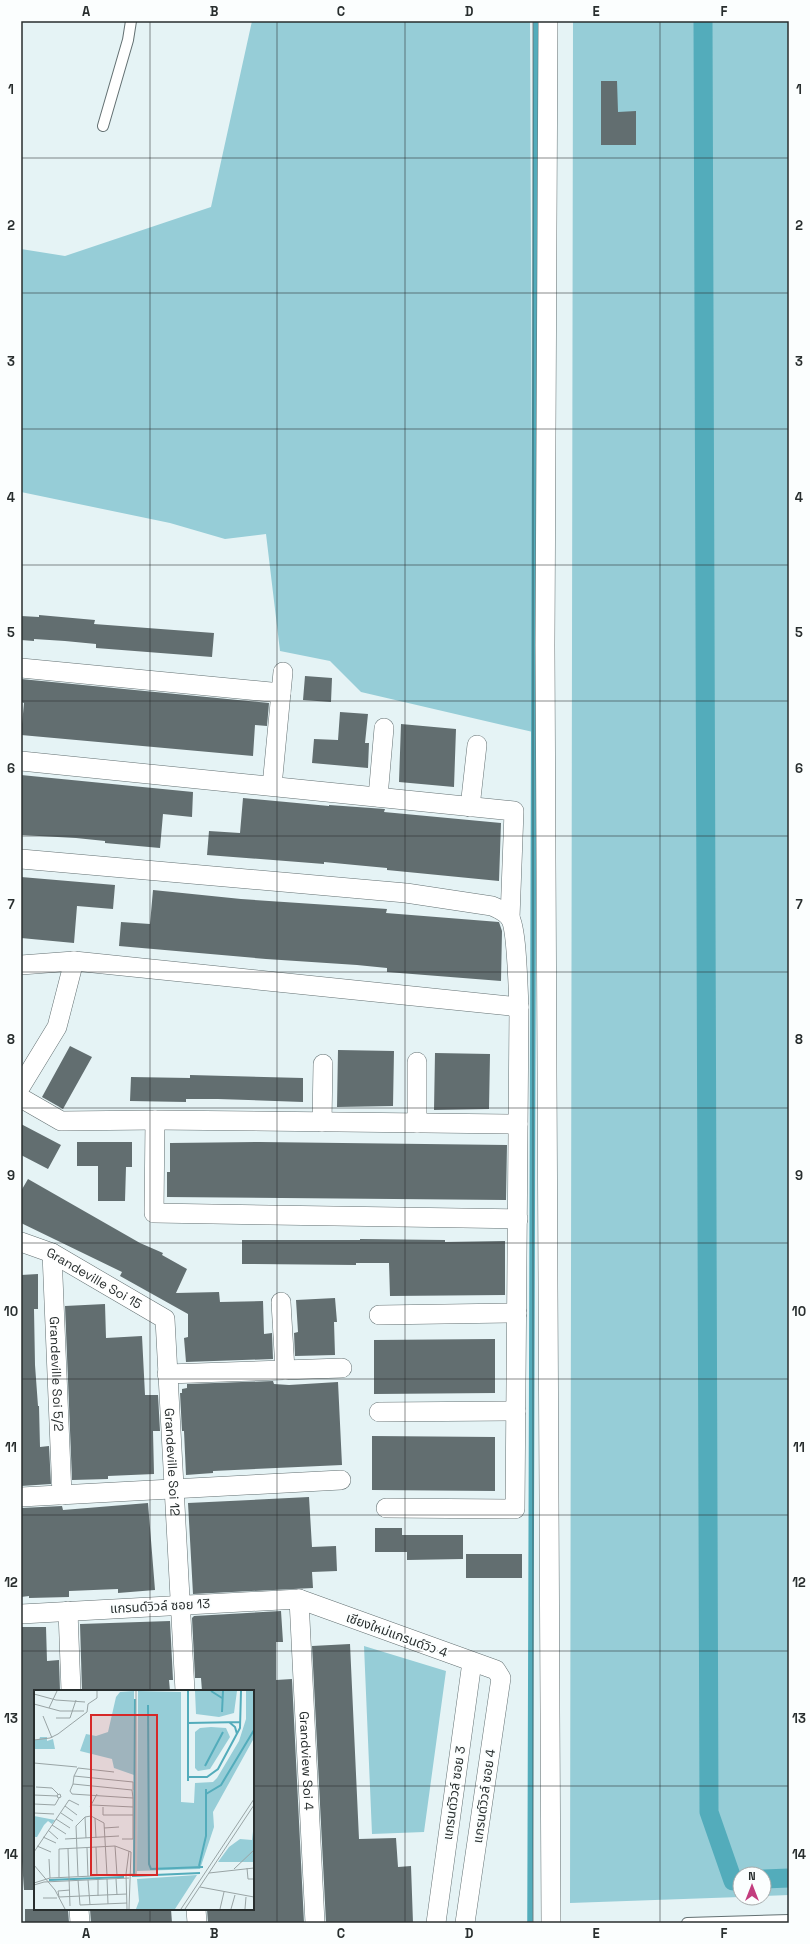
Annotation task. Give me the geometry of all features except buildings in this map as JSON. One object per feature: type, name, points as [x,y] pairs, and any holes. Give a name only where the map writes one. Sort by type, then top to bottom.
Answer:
[{"type":"street","points":[[548,21],[545,646],[551,1923]]},
{"type":"street","points":[[21,668],[281,693]]},
{"type":"street","points":[[272,786],[283,672]]},
{"type":"street","points":[[378,797],[384,728]]},
{"type":"street","points":[[470,807],[477,746]]},
{"type":"street","points":[[21,760],[514,811],[510,918],[514,933],[520,1007],[515,1509],[386,1508]]},
{"type":"street","points":[[21,858],[406,893],[492,906],[504,912],[510,918]]},
{"type":"street","points":[[21,965],[74,961],[520,1007]]},
{"type":"street","points":[[21,1086],[57,1027],[74,961]]},
{"type":"street","points":[[416,1123],[417,1062]]},
{"type":"street","points":[[322,1122],[323,1064]]},
{"type":"street","points":[[21,1098],[61,1122],[155,1120],[518,1124]]},
{"type":"street","points":[[155,1120],[154,1213],[518,1218]]},
{"type":"street","name":"Grandeville Soi 15","points":[[21,1242],[52,1253],[165,1319]]},
{"type":"street","name":"Grandeville Soi 5/2","points":[[52,1253],[62,1495]]},
{"type":"street","points":[[281,1302],[285,1370]]},
{"type":"street","points":[[379,1315],[517,1314]]},
{"type":"street","name":"Grandeville Soi 12","points":[[165,1319],[185,1690]]},
{"type":"street","points":[[168,1374],[342,1368]]},
{"type":"street","points":[[379,1412],[516,1410]]},
{"type":"street","points":[[21,1497],[341,1480]]},
{"type":"street","name":"แกรนด์วิวล์ ซอย 13","points":[[21,1614],[299,1599]]},
{"type":"street","name":"เชียงใหม่แกรนด์วิว 4","points":[[299,1599],[496,1670]]},
{"type":"street","name":"Grandview Soi 4","points":[[299,1599],[314,1923]]},
{"type":"street","points":[[68,1611],[71,1690]]},
{"type":"street","name":"แกรนด์วิวล์ ซอย 3","points":[[436,1923],[472,1662]]},
{"type":"street","name":"แกรนด์วิวล์ ซอย 4","points":[[465,1923],[501,1678],[496,1670]]},
{"type":"street","points":[[79,1910],[80,1923]]},
{"type":"street","points":[[196,1910],[197,1923]]},
{"type":"lane","points":[[103,126],[128,40],[131,21]]},
{"type":"lane","points":[[687,1923],[789,1920]]},
{"type":"shaded area","points":[[252,21],[530,21],[533,732],[361,692],[330,661],[280,651],[266,534],[225,539],[170,523],[21,492],[21,249],[65,256],[211,207]]},
{"type":"shaded area","points":[[573,21],[789,21],[789,1895],[772,1896],[772,1866],[732,1866],[732,1897],[570,1903]]},
{"type":"shaded area","points":[[364,1646],[446,1671],[424,1832],[372,1834]]},
{"type":"waterway","points":[[530,1923],[536,21]]},
{"type":"waterway","points":[[703,21],[709,1812],[732,1878]]},
{"type":"waterway","points":[[772,1879],[789,1878]]}]
